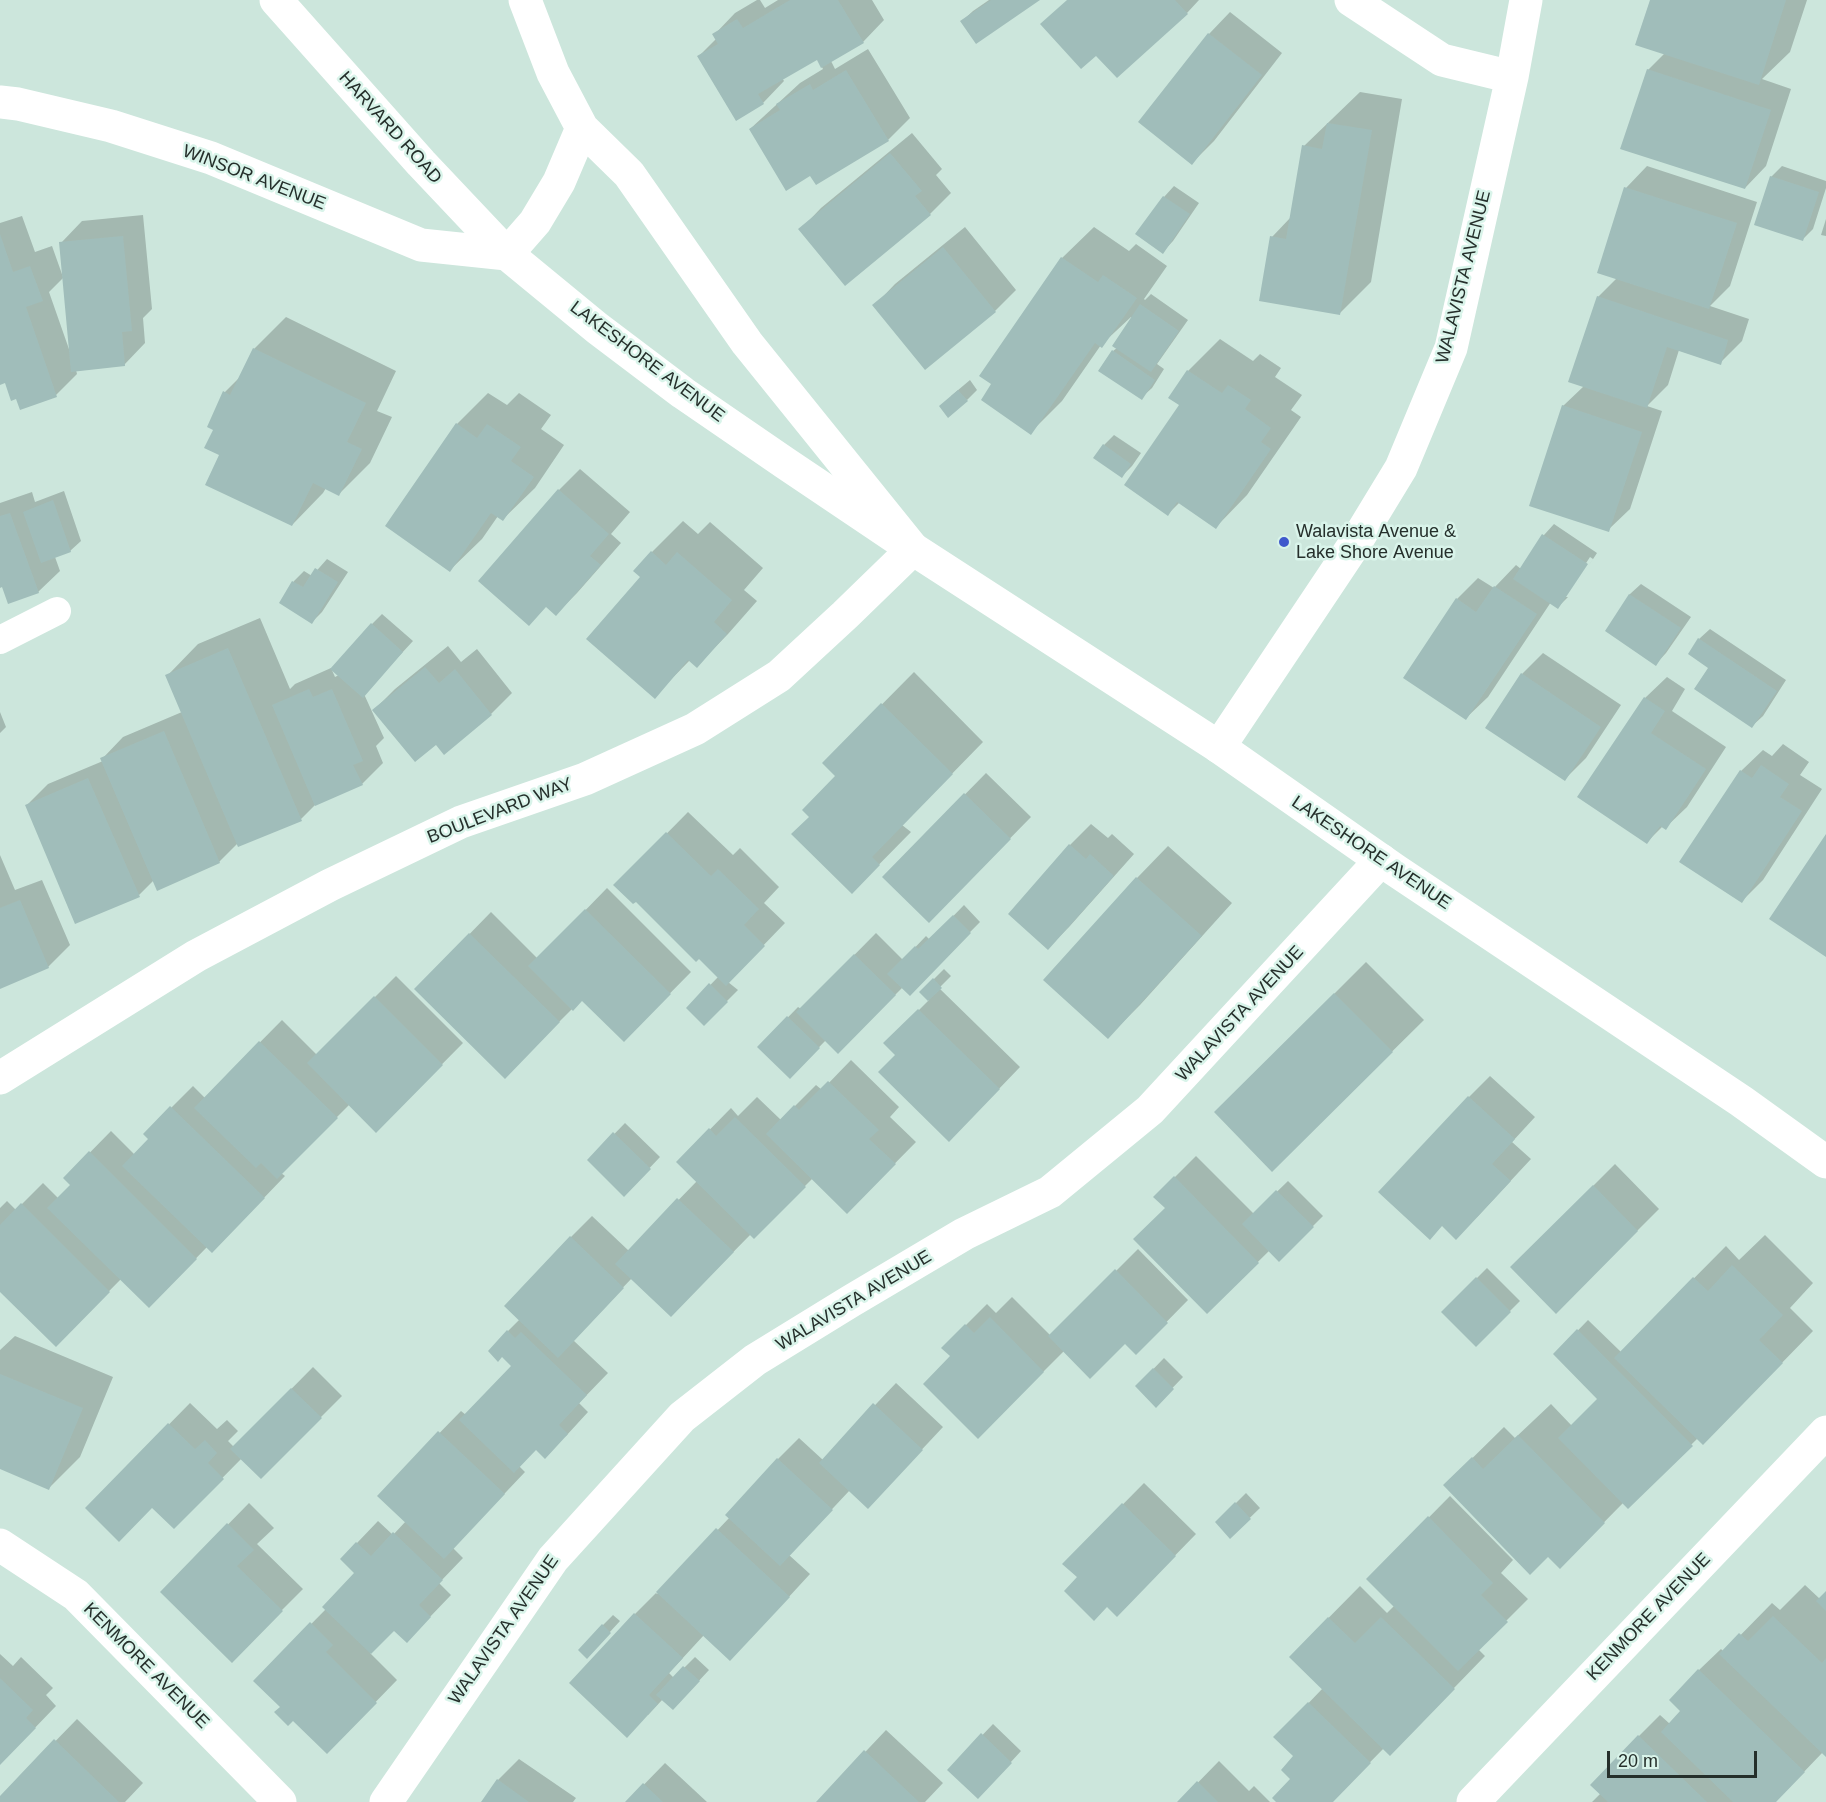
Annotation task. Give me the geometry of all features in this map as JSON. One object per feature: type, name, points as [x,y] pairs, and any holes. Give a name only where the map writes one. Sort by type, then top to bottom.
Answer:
[{"type":"street","name":"HARVARD ROAD","points":[[276,0],[421,163],[507,254]]},
{"type":"street","name":"LAKESHORE AVENUE","points":[[525,0],[553,73],[582,128],[629,174],[747,343],[913,549]]},
{"type":"street","points":[[1351,0],[1442,60],[1512,77]]},
{"type":"street","name":"WALAVISTA AVENUE","points":[[1219,747],[1356,542],[1401,468],[1450,348],[1512,77],[1526,0]]},
{"type":"street","name":"WINSOR AVENUE","points":[[0,102],[18,104],[111,126],[211,158],[421,245],[507,254]]},
{"type":"street","points":[[507,254],[535,222],[559,182],[582,128]]},
{"type":"street","name":"LAKESHORE AVENUE","points":[[507,254],[597,328],[683,393],[913,549],[1219,747],[1381,860],[1741,1101],[1826,1162]]},
{"type":"street","name":"BOULEVARD WAY","points":[[0,1078],[196,957],[330,885],[461,822],[585,778],[695,729],[779,676],[913,549]]},
{"type":"street","name":"WALAVISTA AVENUE","points":[[386,1802],[553,1559],[682,1417],[755,1360],[964,1234],[1050,1192],[1150,1110],[1381,860]]},
{"type":"street","name":"KENMORE AVENUE","points":[[1473,1802],[1826,1432]]},
{"type":"street","name":"KENMORE AVENUE","points":[[0,1545],[76,1595],[280,1802]]},
{"type":"lane","points":[[0,640],[57,611]]},
{"type":"building","points":[[790,0],[838,0],[864,43],[821,68],[817,60],[758,94],[764,104],[736,121],[697,56],[718,44],[712,34],[737,19],[743,28]]},
{"type":"building","points":[[991,0],[1040,0],[976,44],[960,21]]},
{"type":"building","points":[[1067,0],[1175,0],[1188,14],[1117,78],[1096,56],[1081,69],[1040,24]]},
{"type":"building","points":[[1650,0],[1786,0],[1759,85],[1635,45]]},
{"type":"building","points":[[1208,33],[1262,75],[1192,165],[1138,122]]},
{"type":"building","points":[[1647,69],[1771,110],[1745,189],[1620,149]]},
{"type":"building","points":[[846,70],[889,141],[816,185],[810,176],[786,191],[749,129],[780,110],[776,104],[810,84],[813,90]]},
{"type":"building","points":[[1327,123],[1372,130],[1340,315],[1259,301],[1270,236],[1286,239],[1302,145],[1322,149]]},
{"type":"building","points":[[890,153],[922,191],[915,196],[931,215],[845,286],[798,229]]},
{"type":"building","points":[[1770,176],[1819,192],[1803,241],[1754,225]]},
{"type":"building","points":[[1624,187],[1737,223],[1709,309],[1597,273]]},
{"type":"building","points":[[1163,196],[1190,214],[1163,254],[1135,234]]},
{"type":"building","points":[[0,234],[13,272],[30,266],[43,301],[26,307],[57,397],[20,410],[16,399],[11,401],[5,383],[0,385]]},
{"type":"building","points":[[123,236],[132,331],[122,332],[125,366],[71,372],[59,242]]},
{"type":"building","points":[[943,247],[996,312],[925,370],[872,305]]},
{"type":"building","points":[[1061,257],[1098,282],[1103,275],[1137,298],[1102,348],[1095,343],[1031,435],[981,400],[991,384],[979,376]]},
{"type":"building","points":[[1597,296],[1728,340],[1721,365],[1667,347],[1647,408],[1568,382]]},
{"type":"building","points":[[1140,304],[1179,331],[1151,372],[1112,346]]},
{"type":"building","points":[[253,348],[366,403],[347,442],[362,449],[339,496],[313,483],[292,526],[205,485],[219,455],[204,448],[213,430],[207,427],[223,391],[230,395]]},
{"type":"building","points":[[1112,350],[1155,380],[1142,400],[1098,371]]},
{"type":"building","points":[[1187,370],[1222,393],[1228,385],[1251,400],[1245,409],[1271,428],[1261,442],[1271,449],[1216,529],[1177,502],[1168,516],[1124,485],[1179,405],[1168,398]]},
{"type":"building","points":[[958,390],[968,401],[948,418],[939,406]]},
{"type":"building","points":[[1562,405],[1642,432],[1609,532],[1529,506]]},
{"type":"building","points":[[456,423],[477,438],[487,424],[521,447],[511,461],[534,477],[503,521],[491,513],[450,572],[385,526]]},
{"type":"building","points":[[1103,444],[1131,464],[1122,478],[1093,458]]},
{"type":"building","points":[[558,489],[609,534],[590,556],[601,565],[556,616],[546,607],[529,626],[478,581]]},
{"type":"building","points":[[53,500],[71,552],[41,563],[23,512]]},
{"type":"building","points":[[10,513],[39,593],[8,604],[2,587],[0,588],[0,516]]},
{"type":"building","points":[[1542,534],[1588,564],[1558,609],[1513,579]]},
{"type":"building","points":[[651,551],[666,565],[677,552],[732,600],[714,622],[727,634],[697,668],[688,660],[655,699],[586,639],[640,577],[633,571]]},
{"type":"building","points":[[315,568],[338,582],[312,624],[279,603],[292,581],[303,587]]},
{"type":"building","points":[[1494,586],[1537,614],[1466,720],[1403,678],[1456,598],[1476,612]]},
{"type":"building","points":[[1629,594],[1681,628],[1656,666],[1605,631]]},
{"type":"building","points":[[371,623],[403,652],[363,698],[330,669]]},
{"type":"building","points":[[1698,638],[1777,691],[1752,728],[1694,689],[1708,668],[1688,654]]},
{"type":"building","points":[[228,648],[302,821],[238,847],[165,675]]},
{"type":"building","points":[[425,667],[439,683],[455,669],[492,715],[444,755],[436,745],[415,762],[372,710]]},
{"type":"building","points":[[1521,673],[1601,727],[1565,781],[1485,728]]},
{"type":"building","points":[[309,689],[313,697],[332,689],[363,761],[353,765],[363,785],[315,806],[272,705]]},
{"type":"building","points":[[1644,697],[1665,711],[1651,733],[1706,769],[1666,830],[1660,826],[1647,844],[1577,797]]},
{"type":"building","points":[[881,703],[953,774],[872,857],[880,865],[852,894],[791,834],[809,817],[802,810],[835,776],[822,763]]},
{"type":"building","points":[[164,731],[220,863],[157,891],[100,758]]},
{"type":"building","points":[[1761,765],[1789,784],[1780,797],[1802,811],[1742,903],[1679,862],[1740,770],[1752,778]]},
{"type":"building","points":[[88,778],[140,897],[75,924],[25,805]]},
{"type":"building","points":[[964,793],[1011,839],[929,923],[882,877]]},
{"type":"building","points":[[666,832],[711,876],[718,869],[759,909],[744,925],[765,946],[726,986],[699,959],[696,962],[636,902],[633,904],[613,885]]},
{"type":"building","points":[[1826,834],[1826,957],[1769,919]]},
{"type":"building","points":[[1069,844],[1086,859],[1090,854],[1114,876],[1048,950],[1008,914]]},
{"type":"building","points":[[1136,877],[1202,936],[1108,1039],[1043,980]]},
{"type":"building","points":[[20,900],[49,968],[0,989],[0,908]]},
{"type":"building","points":[[585,909],[671,994],[624,1042],[582,1001],[573,1011],[528,966]]},
{"type":"building","points":[[953,915],[971,933],[910,996],[887,974],[915,946],[918,949]]},
{"type":"building","points":[[469,933],[560,1022],[505,1079],[414,989]]},
{"type":"building","points":[[854,954],[896,995],[838,1054],[796,1012]]},
{"type":"building","points":[[933,978],[942,988],[928,1001],[919,992]]},
{"type":"building","points":[[709,983],[728,1002],[704,1026],[686,1008]]},
{"type":"building","points":[[1334,993],[1393,1052],[1272,1172],[1214,1112]]},
{"type":"building","points":[[374,996],[443,1065],[376,1133],[307,1063]]},
{"type":"building","points":[[918,1009],[1000,1089],[949,1142],[878,1072],[895,1055],[883,1043]]},
{"type":"building","points":[[787,1016],[820,1048],[790,1079],[757,1047]]},
{"type":"building","points":[[259,1041],[338,1118],[277,1179],[261,1163],[256,1168],[194,1108]]},
{"type":"building","points":[[828,1081],[879,1130],[869,1139],[896,1164],[847,1214],[766,1134],[794,1105],[799,1110]]},
{"type":"building","points":[[1468,1096],[1515,1139],[1492,1164],[1511,1181],[1456,1240],[1442,1226],[1430,1240],[1378,1192]]},
{"type":"building","points":[[170,1106],[265,1198],[212,1253],[122,1166],[148,1139],[143,1134]]},
{"type":"building","points":[[735,1117],[806,1187],[754,1239],[676,1162],[709,1128],[716,1136]]},
{"type":"building","points":[[613,1132],[651,1169],[624,1197],[587,1160]]},
{"type":"building","points":[[89,1151],[197,1259],[149,1308],[47,1208],[70,1185],[63,1178]]},
{"type":"building","points":[[1174,1176],[1259,1263],[1207,1314],[1133,1239],[1165,1208],[1153,1197]]},
{"type":"building","points":[[1593,1185],[1638,1231],[1556,1314],[1510,1267]]},
{"type":"building","points":[[1276,1190],[1314,1227],[1279,1262],[1242,1224]]},
{"type":"building","points":[[677,1198],[734,1252],[671,1317],[615,1264]]},
{"type":"building","points":[[21,1203],[110,1292],[56,1347],[0,1292],[0,1225]]},
{"type":"building","points":[[570,1236],[624,1288],[558,1358],[504,1306]]},
{"type":"building","points":[[1732,1265],[1783,1315],[1759,1340],[1783,1363],[1703,1445],[1614,1358],[1693,1277],[1708,1291]]},
{"type":"building","points":[[1115,1269],[1168,1323],[1136,1355],[1125,1344],[1090,1379],[1048,1336]]},
{"type":"building","points":[[1476,1277],[1511,1312],[1476,1347],[1441,1312]]},
{"type":"building","points":[[990,1317],[1044,1372],[978,1439],[923,1384],[950,1356],[941,1348],[965,1324],[974,1333]]},
{"type":"building","points":[[1577,1329],[1693,1446],[1628,1509],[1558,1438],[1597,1399],[1553,1354]]},
{"type":"building","points":[[507,1330],[515,1338],[521,1332],[587,1395],[559,1425],[568,1434],[545,1459],[536,1450],[514,1473],[459,1420],[511,1366],[502,1357],[498,1362],[488,1351]]},
{"type":"building","points":[[1153,1368],[1174,1389],[1156,1408],[1135,1386]]},
{"type":"building","points":[[0,1374],[83,1408],[49,1490],[0,1469]]},
{"type":"building","points":[[291,1388],[322,1418],[261,1479],[230,1449]]},
{"type":"building","points":[[873,1403],[923,1450],[868,1509],[819,1463]]},
{"type":"building","points":[[168,1423],[195,1449],[205,1440],[217,1453],[208,1463],[224,1479],[174,1529],[152,1508],[119,1542],[85,1508]]},
{"type":"building","points":[[438,1431],[505,1494],[444,1559],[377,1496]]},
{"type":"building","points":[[1518,1435],[1605,1523],[1560,1569],[1548,1557],[1530,1575],[1443,1485],[1472,1457],[1483,1469]]},
{"type":"building","points":[[777,1458],[833,1510],[780,1566],[725,1515]]},
{"type":"building","points":[[1235,1502],[1251,1519],[1230,1539],[1215,1522]]},
{"type":"building","points":[[1122,1503],[1176,1556],[1117,1617],[1107,1607],[1094,1621],[1064,1591],[1077,1577],[1062,1564]]},
{"type":"building","points":[[1428,1516],[1493,1583],[1481,1595],[1508,1622],[1458,1671],[1366,1579]]},
{"type":"building","points":[[227,1523],[254,1550],[237,1566],[283,1611],[232,1663],[160,1592]]},
{"type":"building","points":[[716,1528],[790,1597],[730,1661],[656,1592]]},
{"type":"building","points":[[393,1532],[443,1580],[419,1605],[431,1617],[407,1643],[394,1631],[371,1654],[322,1607],[354,1573],[340,1559],[356,1542],[371,1556]]},
{"type":"building","points":[[1826,1591],[1826,1611],[1816,1601]]},
{"type":"building","points":[[634,1613],[683,1658],[649,1695],[658,1704],[627,1738],[569,1683]]},
{"type":"building","points":[[1773,1616],[1822,1663],[1826,1658],[1826,1757],[1719,1654],[1739,1633],[1748,1641]]},
{"type":"building","points":[[1328,1617],[1355,1643],[1381,1617],[1455,1689],[1390,1756],[1289,1657]]},
{"type":"building","points":[[310,1622],[333,1645],[326,1652],[377,1703],[327,1754],[293,1721],[288,1726],[274,1712],[280,1707],[253,1681]]},
{"type":"building","points":[[602,1624],[611,1633],[587,1659],[578,1650]]},
{"type":"building","points":[[683,1666],[700,1681],[673,1710],[656,1695]]},
{"type":"building","points":[[1698,1669],[1805,1772],[1776,1802],[1733,1802],[1661,1732],[1680,1711],[1669,1700]]},
{"type":"building","points":[[0,1678],[33,1710],[26,1718],[36,1728],[0,1765]]},
{"type":"building","points":[[1308,1702],[1371,1763],[1333,1802],[1276,1802],[1272,1798],[1290,1779],[1281,1770],[1293,1756],[1273,1737]]},
{"type":"building","points":[[981,1733],[1012,1763],[978,1799],[947,1770]]},
{"type":"building","points":[[1638,1735],[1707,1802],[1608,1802],[1590,1785]]},
{"type":"building","points":[[54,1739],[119,1802],[0,1802],[0,1796]]},
{"type":"building","points":[[864,1750],[919,1802],[816,1802]]},
{"type":"building","points":[[497,1779],[529,1802],[481,1802]]},
{"type":"building","points":[[1197,1781],[1218,1802],[1177,1802]]},
{"type":"building","points":[[643,1783],[663,1802],[625,1802]]},
{"type":"place","name":"Walavista Avenue & Lake Shore Avenue","points":[[1284,542]]}]
